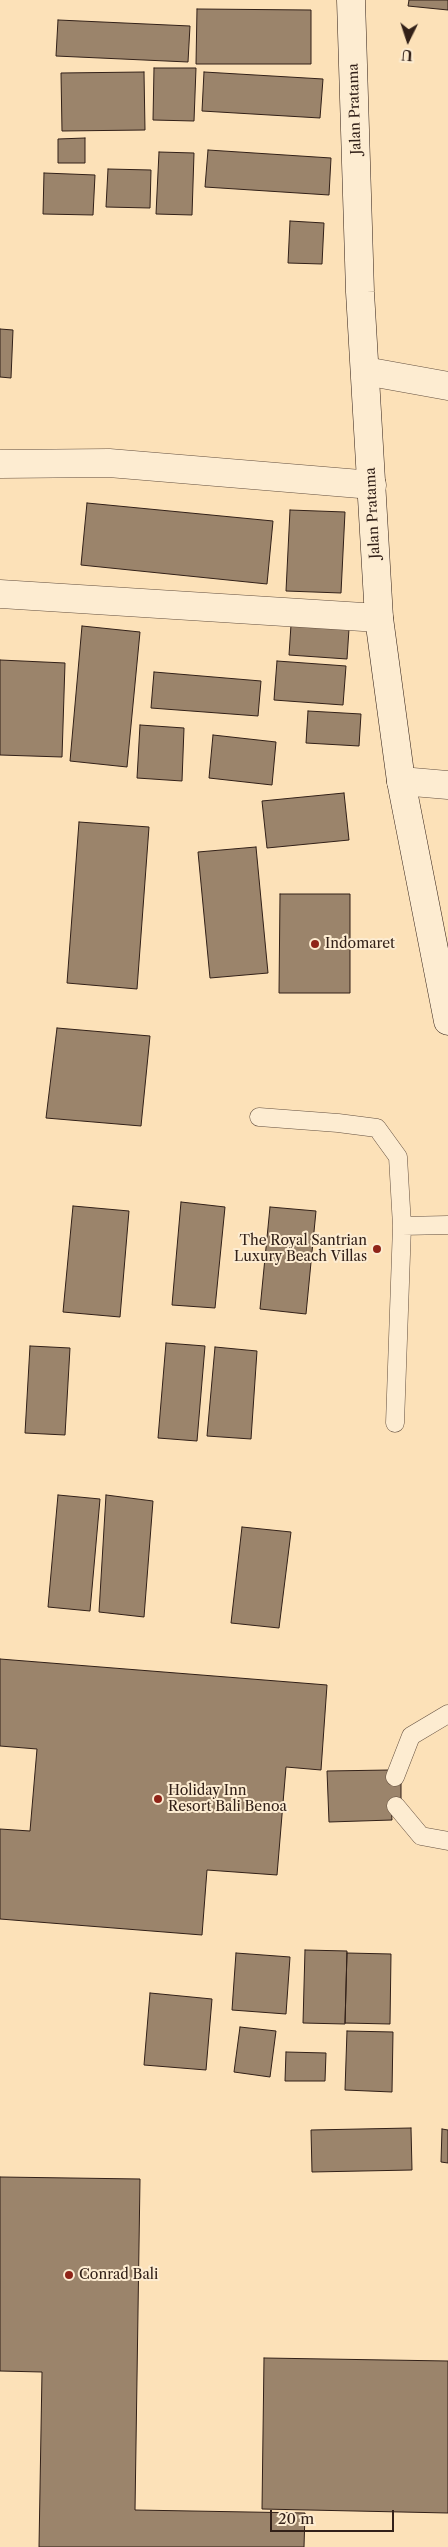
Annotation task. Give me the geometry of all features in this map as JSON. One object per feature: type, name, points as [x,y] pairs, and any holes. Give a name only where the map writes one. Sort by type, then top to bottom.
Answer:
[{"type":"street","name":"Jalan Pratama","points":[[351,0],[360,292],[379,618],[401,781],[448,1021]]},
{"type":"street","points":[[365,371],[448,386]]},
{"type":"street","points":[[0,464],[109,463],[372,485]]},
{"type":"street","points":[[0,594],[379,618]]},
{"type":"street","points":[[401,781],[448,785]]},
{"type":"lane","points":[[259,1117],[377,1128],[398,1157],[402,1226],[395,1423]]},
{"type":"lane","points":[[402,1226],[448,1225]]},
{"type":"lane","points":[[395,1778],[411,1736],[448,1714]]},
{"type":"lane","points":[[396,1806],[420,1836],[448,1841]]},
{"type":"building","points":[[409,0],[448,0],[448,10],[408,6]]},
{"type":"building","points":[[197,9],[311,10],[311,64],[196,64]]},
{"type":"building","points":[[58,20],[190,26],[188,62],[56,56]]},
{"type":"building","points":[[154,68],[196,68],[194,121],[153,120]]},
{"type":"building","points":[[144,72],[145,130],[62,131],[61,73]]},
{"type":"building","points":[[204,72],[323,79],[320,118],[202,111]]},
{"type":"building","points":[[85,138],[85,163],[58,163],[58,139]]},
{"type":"building","points":[[208,150],[331,158],[329,195],[205,187]]},
{"type":"building","points":[[159,152],[194,153],[192,215],[156,214]]},
{"type":"building","points":[[108,169],[151,170],[150,208],[106,207]]},
{"type":"building","points":[[44,173],[95,175],[93,215],[43,214]]},
{"type":"building","points":[[290,221],[324,223],[322,264],[288,263]]},
{"type":"building","points":[[0,329],[13,330],[11,378],[0,377]]},
{"type":"building","points":[[87,503],[273,521],[267,584],[81,565]]},
{"type":"building","points":[[290,510],[345,512],[341,593],[286,591]]},
{"type":"building","points":[[291,625],[349,629],[347,659],[289,655]]},
{"type":"building","points":[[82,626],[140,632],[127,767],[70,761]]},
{"type":"building","points":[[0,660],[65,663],[62,757],[0,755]]},
{"type":"building","points":[[277,661],[346,666],[343,705],[274,700]]},
{"type":"building","points":[[154,672],[261,681],[258,716],[151,708]]},
{"type":"building","points":[[308,711],[361,714],[359,746],[306,743]]},
{"type":"building","points":[[140,725],[184,728],[182,781],[137,778]]},
{"type":"building","points":[[213,735],[276,742],[272,785],[209,778]]},
{"type":"building","points":[[344,793],[349,840],[267,848],[262,801]]},
{"type":"building","points":[[79,822],[149,827],[137,989],[67,983]]},
{"type":"building","points":[[256,847],[268,973],[210,978],[198,852]]},
{"type":"building","name":"Indomaret","points":[[280,894],[350,894],[350,993],[279,993]]},
{"type":"building","points":[[57,1028],[150,1036],[141,1126],[46,1118]]},
{"type":"building","points":[[181,1202],[225,1207],[215,1308],[172,1305]]},
{"type":"building","points":[[73,1206],[129,1211],[120,1317],[63,1312]]},
{"type":"building","points":[[270,1207],[316,1211],[306,1314],[260,1309]]},
{"type":"building","points":[[166,1343],[205,1346],[197,1441],[158,1438]]},
{"type":"building","points":[[30,1346],[70,1348],[65,1435],[25,1433]]},
{"type":"building","points":[[215,1347],[257,1351],[251,1439],[207,1436]]},
{"type":"building","points":[[58,1495],[100,1499],[90,1611],[48,1607]]},
{"type":"building","points":[[106,1495],[153,1501],[144,1617],[99,1612]]},
{"type":"building","points":[[242,1527],[291,1532],[279,1628],[231,1623]]},
{"type":"building","name":"Holiday Inn Resort Bali Benoa","points":[[0,1659],[327,1685],[321,1770],[286,1767],[277,1875],[207,1870],[202,1935],[0,1919],[0,1829],[30,1831],[37,1749],[0,1746]]},
{"type":"building","points":[[390,1770],[401,1778],[401,1805],[391,1805],[392,1820],[329,1822],[327,1771]]},
{"type":"building","points":[[305,1950],[347,1951],[345,2024],[303,2023]]},
{"type":"building","points":[[236,1953],[290,1957],[286,2014],[232,2010]]},
{"type":"building","points":[[347,1953],[391,1954],[390,2024],[345,2023]]},
{"type":"building","points":[[150,1993],[212,1999],[206,2070],[144,2065]]},
{"type":"building","points":[[240,2027],[276,2031],[270,2077],[234,2072]]},
{"type":"building","points":[[347,2031],[393,2032],[392,2092],[345,2090]]},
{"type":"building","points":[[286,2052],[326,2053],[325,2081],[285,2081]]},
{"type":"building","points":[[411,2128],[412,2170],[312,2172],[311,2130]]},
{"type":"building","points":[[442,2129],[448,2130],[448,2163],[441,2162]]},
{"type":"building","name":"Conrad Bali","points":[[0,2177],[140,2179],[135,2510],[305,2513],[304,2547],[39,2547],[42,2372],[0,2371]]},
{"type":"building","points":[[264,2358],[448,2361],[448,2513],[262,2509]]},
{"type":"place","name":"Indomaret","points":[[315,944]]},
{"type":"place","name":"The Royal Santrian Luxury Beach Villas","points":[[377,1249]]},
{"type":"place","name":"Holiday Inn Resort Bali Benoa","points":[[158,1799]]},
{"type":"place","name":"Conrad Bali","points":[[69,2275]]}]
